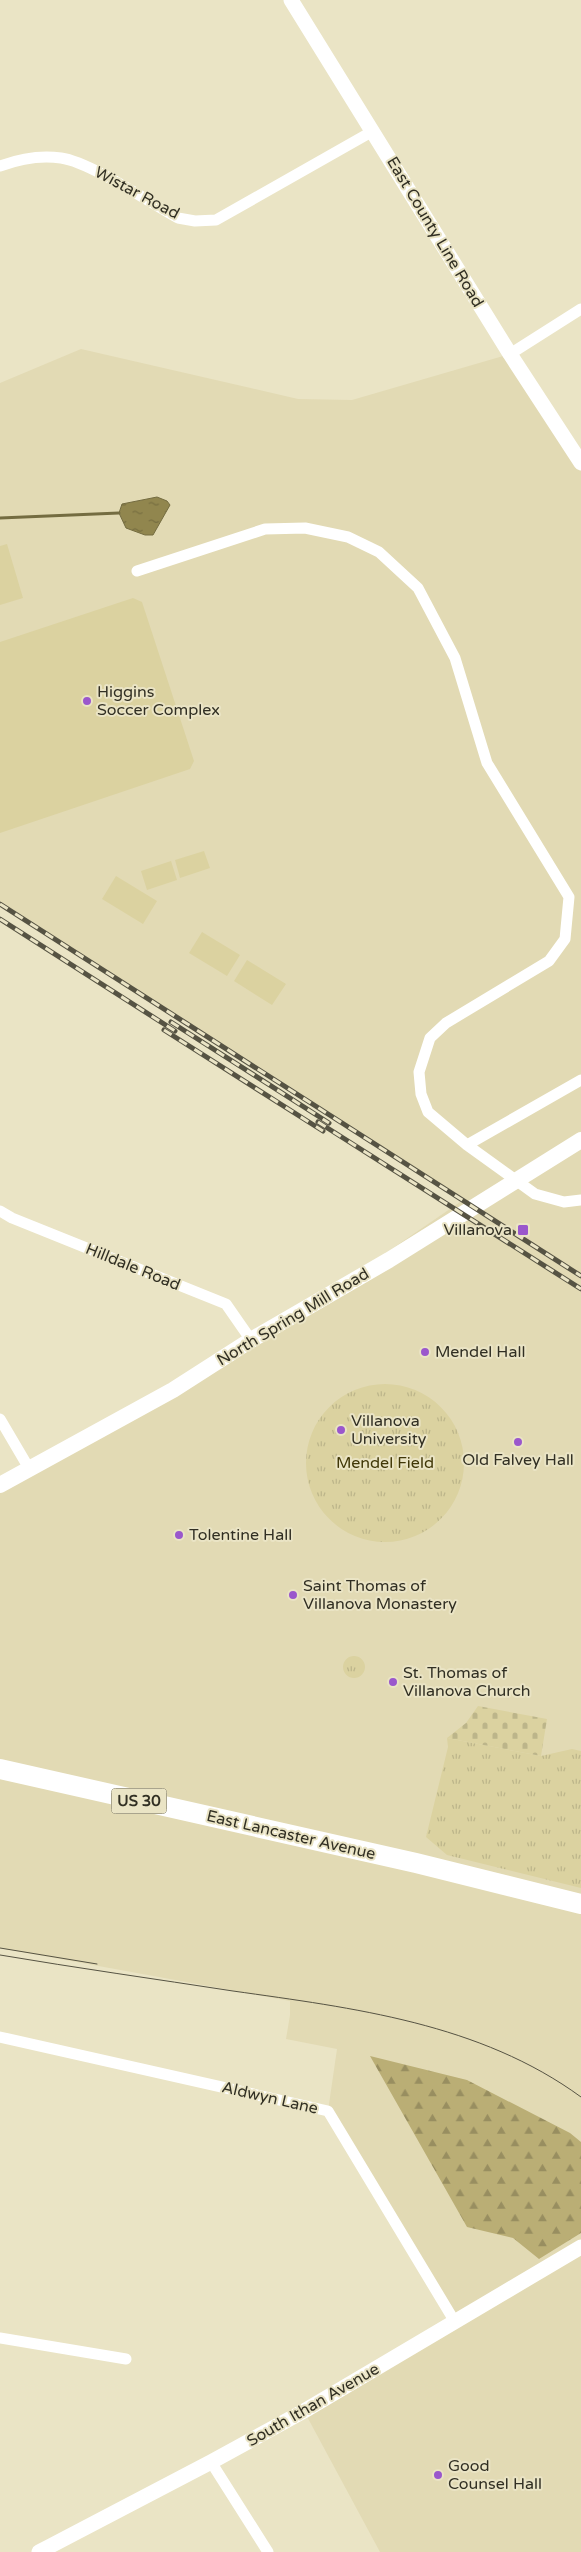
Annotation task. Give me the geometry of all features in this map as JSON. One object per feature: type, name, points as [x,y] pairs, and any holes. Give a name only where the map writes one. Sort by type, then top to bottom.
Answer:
[{"type":"highway","name":"East Lancaster Avenue","points":[[0,1770],[416,1862],[581,1904]]},
{"type":"main road","name":"North Spring Mill Road","points":[[0,1485],[172,1390],[251,1340],[388,1260],[581,1140]]},
{"type":"street","name":"East County Line Road","points":[[291,0],[510,354],[581,463]]},
{"type":"street","name":"Wistar Road","points":[[0,166],[13,161],[37,158],[62,158],[83,165],[178,218],[195,221],[216,220],[373,131]]},
{"type":"street","points":[[510,354],[581,309]]},
{"type":"street","points":[[137,570],[265,529],[305,528],[348,537],[378,552],[418,588],[455,658],[487,763],[569,897],[565,939],[549,961],[446,1023],[430,1038],[419,1072],[420,1094],[428,1112],[467,1145],[535,1194],[564,1202],[581,1200]]},
{"type":"street","points":[[467,1145],[581,1080]]},
{"type":"street","name":"Hilldale Road","points":[[0,1211],[18,1221],[226,1304],[251,1340]]},
{"type":"street","points":[[0,1419],[30,1470]]},
{"type":"street","name":"Aldwyn Lane","points":[[0,2037],[328,2111],[455,2322]]},
{"type":"street","name":"South Ithan Avenue","points":[[39,2552],[212,2462],[581,2247]]},
{"type":"street","points":[[0,2338],[126,2359]]},
{"type":"street","points":[[212,2462],[268,2552]]},
{"type":"shaded area","name":"Villanova University","points":[[81,349],[298,399],[352,400],[510,354],[581,467],[581,2552],[380,2552],[304,2411],[455,2322],[328,2111],[337,2049],[286,2039],[290,2001],[0,1948],[0,1485],[342,1283],[463,1200],[0,904],[0,383]]},
{"type":"green space","points":[[7,544],[23,598],[0,605],[0,546]]},
{"type":"green space","name":"Higgins Soccer Complex","points":[[133,598],[142,602],[194,761],[190,769],[0,833],[0,642]]},
{"type":"green space","points":[[204,851],[210,868],[180,878],[175,860]]},
{"type":"green space","points":[[171,861],[177,880],[147,890],[141,871]]},
{"type":"green space","points":[[116,876],[157,901],[143,924],[102,899]]},
{"type":"green space","points":[[202,932],[240,955],[227,976],[189,953]]},
{"type":"green space","points":[[247,960],[286,984],[272,1005],[234,981]]},
{"type":"green space","name":"Mendel Field","points":[[385,1384],[415,1390],[441,1407],[458,1433],[464,1463],[458,1493],[441,1519],[415,1536],[385,1542],[355,1536],[329,1519],[312,1493],[306,1463],[312,1433],[329,1407],[355,1390]]},
{"type":"green space","points":[[354,1656],[362,1659],[365,1667],[362,1675],[354,1678],[346,1675],[343,1667],[346,1659]]},
{"type":"green space","points":[[478,1706],[547,1719],[541,1756],[447,1738],[466,1723]]},
{"type":"green space","points":[[447,1738],[541,1756],[572,1749],[581,1751],[581,1888],[447,1855],[426,1837],[448,1747]]},
{"type":"green space","points":[[370,2056],[467,2080],[570,2133],[581,2142],[581,2233],[539,2259],[513,2238],[467,2227]]},
{"type":"water","points":[[157,497],[167,501],[170,505],[153,535],[145,535],[126,528],[119,513],[122,504]]},
{"type":"waterway","points":[[0,518],[119,513]]},
{"type":"tram line","points":[[0,1948],[97,1964]]},
{"type":"tram line","points":[[0,1955],[369,2012],[458,2035],[501,2052],[542,2072],[581,2097]]},
{"type":"railway","points":[[0,904],[581,1276]]},
{"type":"railway","points":[[0,919],[175,1031]]},
{"type":"railway","points":[[171,1022],[329,1123]]},
{"type":"railway","points":[[164,1030],[323,1131]]},
{"type":"railway","points":[[318,1122],[581,1289]]},
{"type":"place","name":"Higgins Soccer Complex","points":[[87,701]]},
{"type":"place","name":"Villanova","points":[[523,1230]]},
{"type":"place","name":"Mendel Hall","points":[[425,1352]]},
{"type":"place","name":"Villanova University","points":[[341,1430]]},
{"type":"place","name":"Old Falvey Hall","points":[[518,1442]]},
{"type":"place","name":"Tolentine Hall","points":[[179,1535]]},
{"type":"place","name":"Saint Thomas of Villanova Monastery","points":[[293,1595]]},
{"type":"place","name":"St. Thomas of Villanova Church","points":[[393,1682]]},
{"type":"place","name":"Good Counsel Hall","points":[[438,2475]]}]
